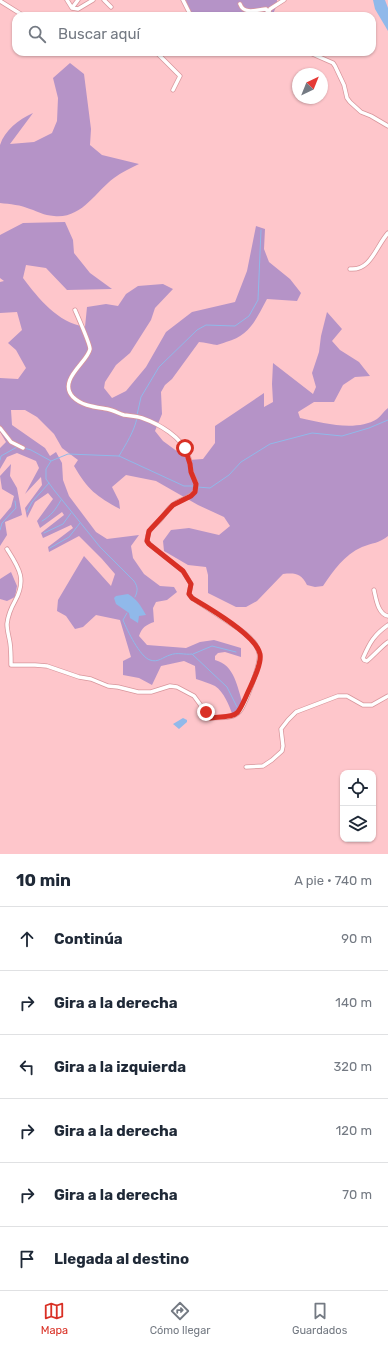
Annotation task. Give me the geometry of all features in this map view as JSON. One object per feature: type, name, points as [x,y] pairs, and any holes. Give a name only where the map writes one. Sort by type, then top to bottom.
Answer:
[{"type":"street","points":[[67,0],[72,8],[78,9],[93,0]]},
{"type":"street","points":[[72,8],[78,0]]},
{"type":"street","points":[[104,0],[111,7]]},
{"type":"street","points":[[183,0],[189,12]]},
{"type":"street","points":[[269,12],[284,0]]},
{"type":"street","points":[[0,1],[18,12]]},
{"type":"street","points":[[240,4],[246,11],[266,9],[267,12]]},
{"type":"street","points":[[160,56],[180,76],[174,90]]},
{"type":"street","points":[[317,56],[333,63],[336,66],[344,85],[347,98],[350,102],[361,112],[388,126]]},
{"type":"street","points":[[350,269],[356,270],[362,268],[370,261],[388,233]]},
{"type":"street","points":[[7,549],[16,563],[22,578],[19,594],[9,612],[7,625],[10,642],[11,665],[47,666],[79,677],[91,679],[108,686],[138,692],[152,692],[170,686],[178,687],[194,696],[210,718],[228,718],[240,711],[260,661],[260,654],[254,643],[242,631],[192,598],[189,594],[191,584],[183,571],[148,543],[148,534],[151,528],[173,505],[191,496],[195,492],[196,484],[191,472],[189,459],[185,448],[176,438],[162,428],[142,418],[90,406],[73,397],[70,391],[72,376],[90,351],[88,341],[75,310]]},
{"type":"street","points":[[0,428],[11,442],[23,448]]},
{"type":"street","points":[[374,590],[382,613],[388,616]]},
{"type":"street","points":[[388,625],[379,631],[372,640],[363,658],[364,660],[367,661],[381,649],[385,643],[388,642]]},
{"type":"street","points":[[246,767],[263,766],[282,752],[283,746],[281,729],[296,712],[338,696],[347,696],[363,705],[372,705],[388,696]]},
{"type":"shaded area","points":[[186,0],[277,0],[277,5],[274,12],[191,12],[187,6]]},
{"type":"shaded area","points":[[70,63],[84,74],[91,129],[90,145],[102,155],[139,164],[114,178],[80,209],[64,216],[47,215],[23,207],[0,203],[0,145],[2,140],[13,126],[33,113],[10,144],[34,142],[52,133],[57,121],[58,98],[53,78]]},
{"type":"shaded area","points":[[65,222],[73,240],[74,253],[90,273],[112,289],[67,290],[46,268],[26,265],[23,278],[42,301],[57,315],[85,327],[87,307],[106,304],[118,306],[126,294],[138,286],[163,284],[173,289],[155,308],[151,320],[130,353],[116,365],[105,382],[104,388],[112,398],[126,391],[146,367],[166,332],[192,312],[235,302],[247,271],[256,226],[265,229],[264,249],[269,262],[290,279],[301,293],[297,301],[267,299],[251,326],[241,336],[217,345],[199,342],[172,379],[165,385],[161,392],[162,414],[155,431],[163,441],[189,460],[203,459],[215,443],[215,426],[264,393],[264,407],[273,402],[273,363],[313,394],[316,387],[312,373],[319,352],[327,312],[342,329],[332,341],[340,350],[359,362],[370,376],[355,377],[343,385],[334,402],[314,402],[298,412],[300,418],[339,425],[359,425],[369,423],[377,419],[388,408],[388,536],[379,542],[362,547],[350,554],[335,569],[323,586],[315,587],[307,585],[300,576],[283,574],[257,601],[246,607],[236,607],[208,593],[208,575],[206,567],[188,565],[164,551],[163,541],[171,530],[189,528],[219,535],[230,526],[224,517],[198,505],[156,481],[126,475],[112,487],[119,501],[120,509],[93,492],[88,487],[74,466],[78,460],[62,448],[54,434],[37,417],[25,410],[11,410],[12,425],[45,448],[50,456],[56,452],[62,463],[63,480],[69,496],[96,532],[107,539],[139,535],[131,546],[133,558],[144,574],[160,586],[174,587],[177,592],[167,600],[156,602],[153,608],[154,622],[141,630],[139,636],[147,645],[186,648],[200,642],[214,640],[241,648],[241,657],[225,652],[218,653],[215,656],[215,660],[222,663],[231,672],[237,684],[243,704],[240,711],[233,716],[224,695],[215,686],[196,679],[195,666],[184,661],[161,666],[152,685],[139,678],[123,675],[123,661],[131,657],[120,620],[96,615],[83,627],[75,629],[66,616],[57,611],[58,600],[84,556],[111,586],[115,574],[79,536],[49,552],[48,547],[73,528],[71,525],[43,538],[41,533],[64,515],[62,512],[40,528],[37,521],[53,499],[48,493],[35,502],[27,518],[25,508],[42,485],[41,477],[25,494],[39,468],[36,461],[17,453],[7,457],[0,469],[0,448],[6,442],[0,432],[0,378],[18,379],[26,368],[16,350],[8,343],[22,330],[17,312],[0,313],[0,282],[4,281],[0,278],[0,235],[23,223]]},
{"type":"shaded area","points":[[11,464],[10,476],[17,488],[22,515],[5,522],[7,535],[0,546],[0,520],[11,507],[14,496],[2,489],[0,476]]},
{"type":"shaded area","points":[[11,572],[17,586],[15,597],[7,601],[0,599],[0,579]]},
{"type":"water","points":[[373,0],[385,0],[388,8],[388,31],[375,9]]},
{"type":"water","points":[[128,594],[136,600],[146,615],[139,616],[138,623],[130,618],[129,613],[116,604],[114,598],[116,596]]},
{"type":"water","points":[[183,718],[187,720],[187,722],[179,729],[173,724]]},
{"type":"waterway","points":[[137,415],[141,397],[159,367],[197,330],[206,325],[235,326],[249,316],[258,300],[261,230]]},
{"type":"waterway","points":[[119,456],[132,433],[137,418]]},
{"type":"waterway","points":[[197,487],[210,488],[229,475],[241,462],[270,444],[312,433],[342,436],[369,428],[388,420]]},
{"type":"waterway","points":[[0,460],[1,456],[17,447]]},
{"type":"waterway","points":[[24,448],[31,450],[51,461],[46,469],[46,479],[100,547],[134,581],[137,589],[135,597]]},
{"type":"waterway","points":[[51,461],[68,454],[119,456],[184,486],[194,486]]},
{"type":"waterway","points":[[27,512],[32,502],[49,483]]},
{"type":"waterway","points":[[42,521],[53,512],[61,500]]},
{"type":"waterway","points":[[0,530],[2,523],[16,508],[15,501]]},
{"type":"waterway","points":[[44,533],[63,524],[71,513]]},
{"type":"waterway","points":[[50,548],[69,537],[80,523]]},
{"type":"waterway","points":[[127,613],[123,620],[134,643],[146,658],[156,661],[173,654],[192,654],[227,687],[237,707]]},
{"type":"waterway","points":[[193,654],[212,646],[236,652]]},
{"type":"route","points":[[185,448],[188,455],[191,472],[196,484],[195,492],[191,496],[179,500],[173,505],[151,528],[147,541],[175,563],[188,577],[191,584],[189,594],[192,598],[242,631],[258,648],[260,654],[260,661],[240,711],[228,718],[210,718],[206,712]]}]
